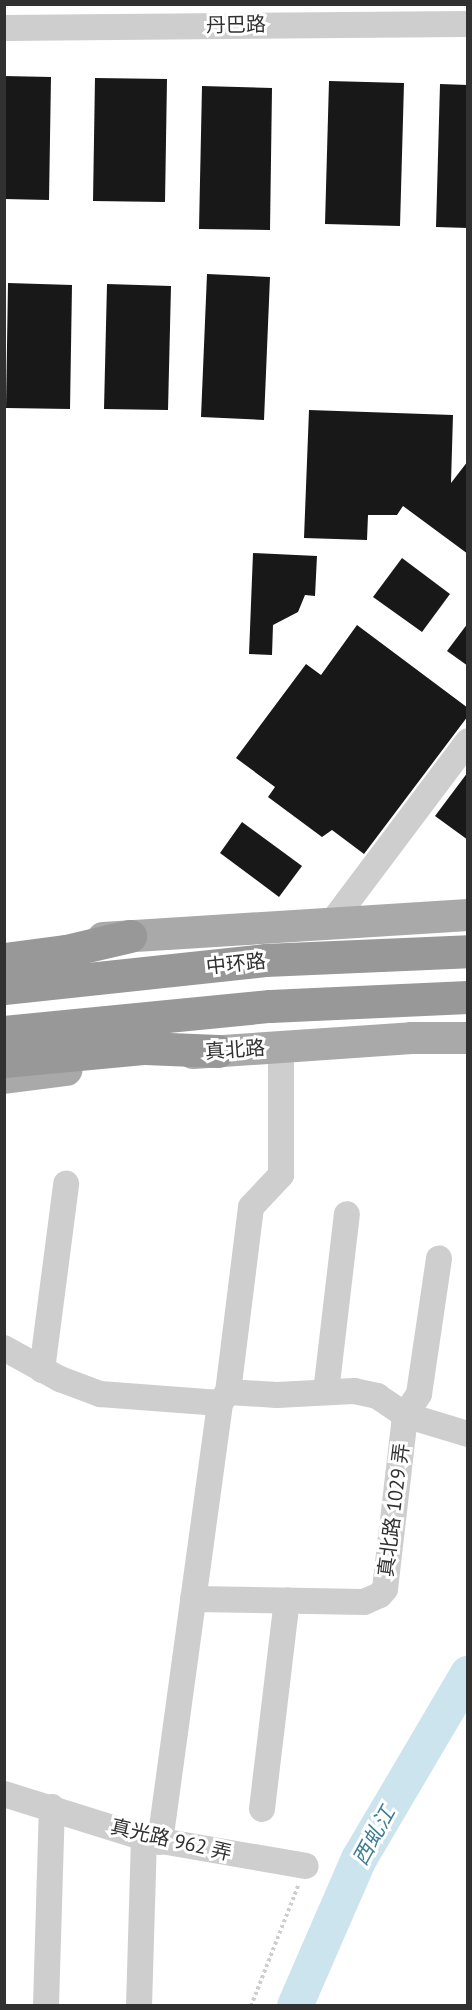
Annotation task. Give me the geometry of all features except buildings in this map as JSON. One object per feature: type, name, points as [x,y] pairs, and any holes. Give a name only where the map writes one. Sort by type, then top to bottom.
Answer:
[{"type":"highway","points":[[4,959],[66,951],[130,936]]},
{"type":"highway","name":"中环路","points":[[4,988],[265,960],[468,951]]},
{"type":"highway","points":[[4,1032],[270,1006],[468,997]]},
{"type":"highway","points":[[4,1060],[145,1048],[218,1051]]},
{"type":"main road","points":[[4,945],[333,921],[468,915]]},
{"type":"main road","name":"真北路","points":[[4,1078],[218,1051],[468,1038]]},
{"type":"street","name":"丹巴路","points":[[4,28],[468,24]]},
{"type":"street","points":[[333,921],[468,741]]},
{"type":"street","points":[[139,2006],[152,1840],[193,1599],[251,1207],[280,1175],[281,1047]]},
{"type":"street","points":[[42,1370],[66,1184]]},
{"type":"street","points":[[326,1392],[346,1214]]},
{"type":"street","points":[[405,1415],[420,1394],[439,1258]]},
{"type":"street","name":"真北路 1029 弄","points":[[4,1348],[42,1370],[100,1394],[224,1398],[326,1392],[377,1396],[405,1415],[468,1434]]},
{"type":"street","name":"真北路 1029 弄","points":[[193,1599],[364,1602],[380,1595],[385,1589],[405,1415]]},
{"type":"street","points":[[262,1809],[287,1600]]},
{"type":"street","name":"真光路 962 弄","points":[[4,1794],[52,1807],[152,1840],[306,1866]]},
{"type":"street","points":[[46,2006],[52,1807]]},
{"type":"path","points":[[251,2006],[306,1866]]},
{"type":"waterway","name":"西虬江","points":[[295,2006],[359,1859],[468,1674]]}]
